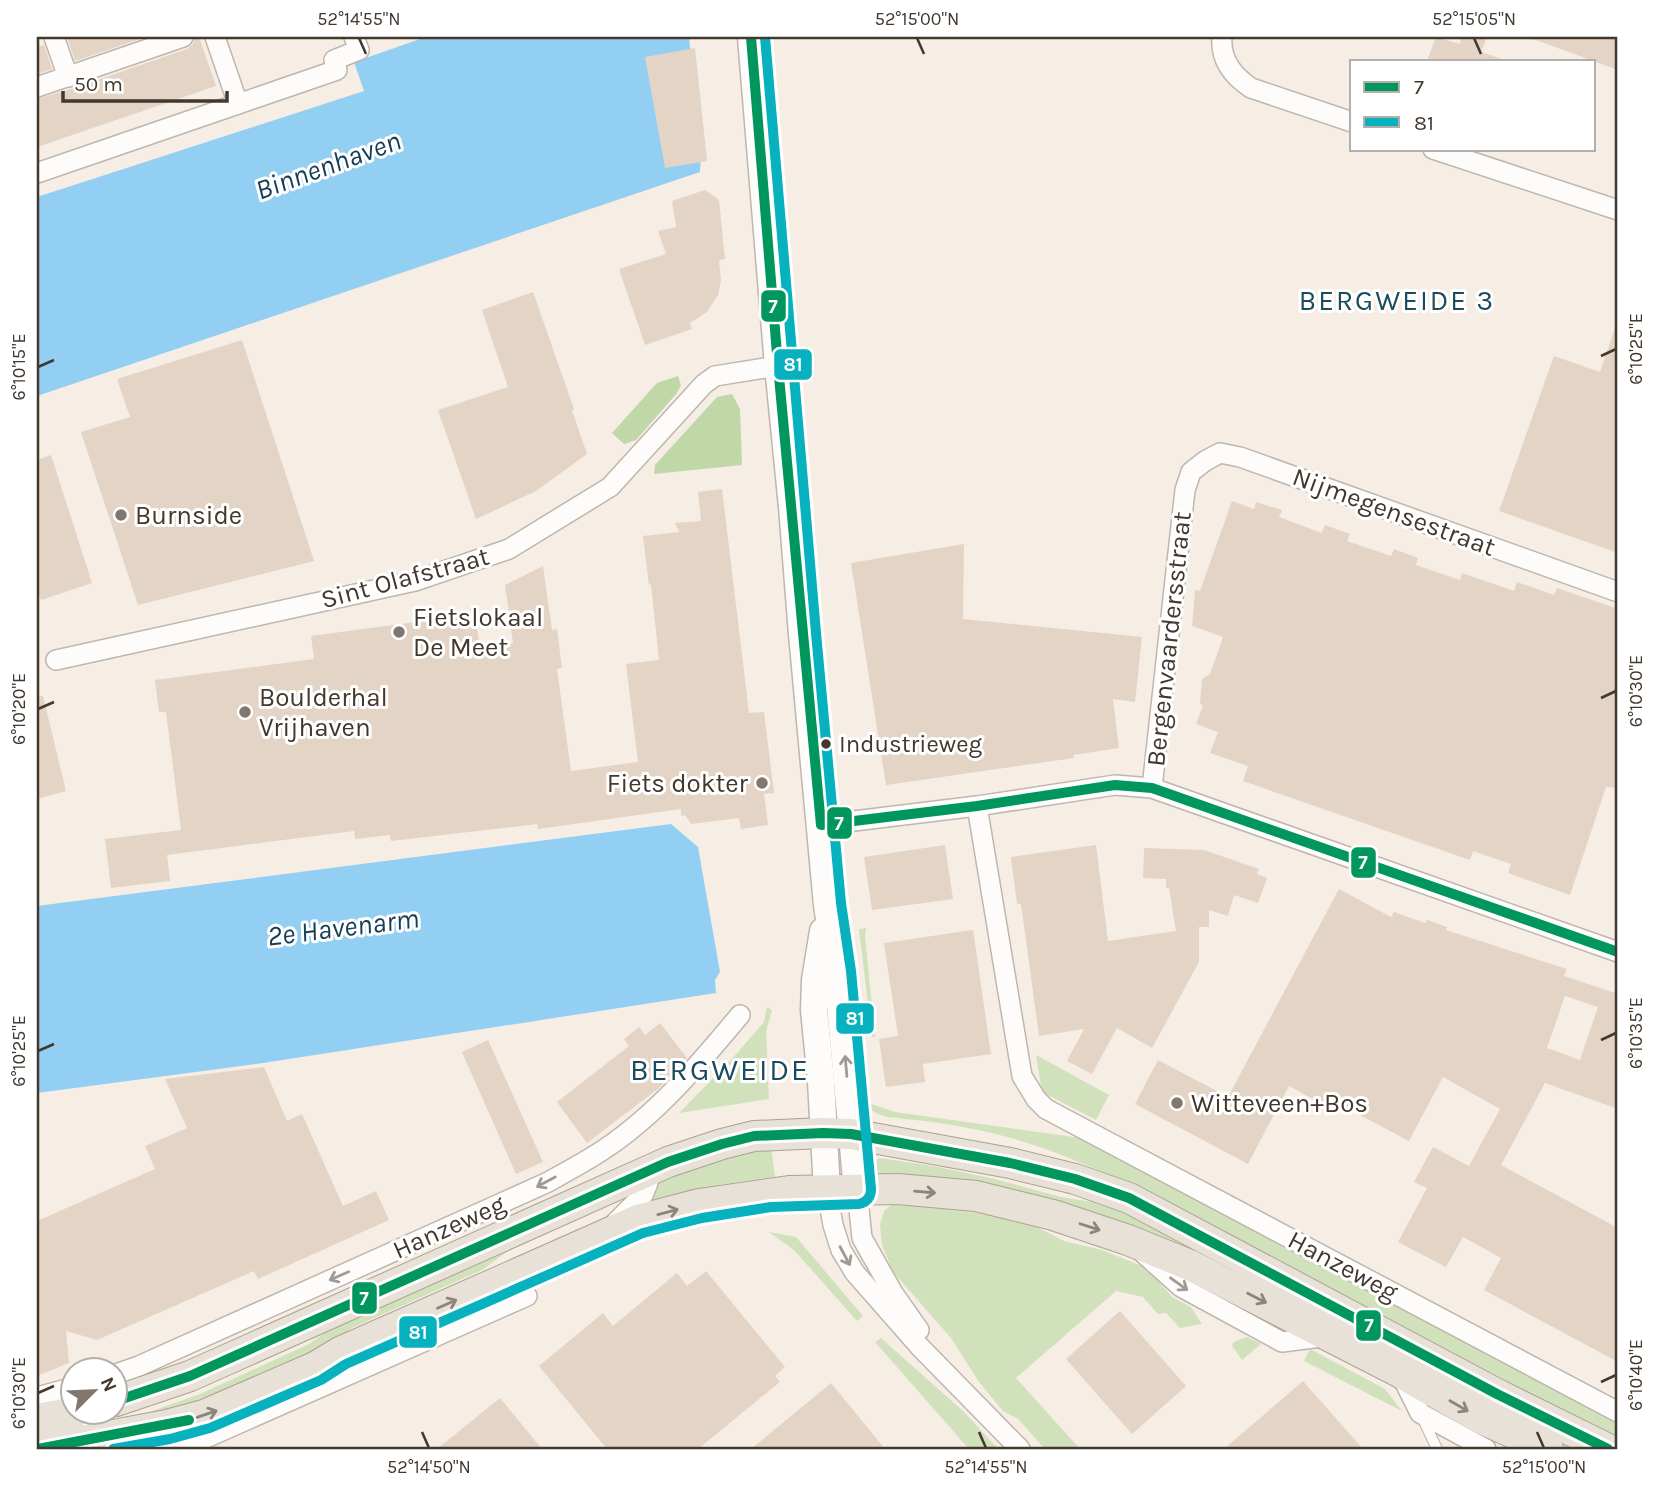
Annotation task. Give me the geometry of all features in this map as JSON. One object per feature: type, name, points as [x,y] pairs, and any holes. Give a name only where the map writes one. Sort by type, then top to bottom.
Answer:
[{"type":"main road","name":"Hanzeweg","points":[[130,1396],[190,1376],[686,1155],[732,1141],[763,1136],[837,1133],[1010,1163],[1075,1179],[1129,1198],[1497,1394],[1608,1449]]},
{"type":"main road","points":[[130,1422],[184,1421],[231,1405],[315,1367],[340,1352],[638,1220],[699,1203],[770,1193],[898,1189],[976,1196],[1053,1215],[1128,1240],[1192,1266],[1399,1372],[1478,1416],[1548,1449]]},
{"type":"main road","points":[[54,1448],[73,1426]]},
{"type":"street","points":[[54,37],[68,77]]},
{"type":"street","points":[[37,87],[183,37]]},
{"type":"street","points":[[215,37],[238,104]]},
{"type":"street","points":[[37,173],[337,70],[334,60],[359,50],[354,37]]},
{"type":"street","points":[[751,37],[827,905],[837,972],[837,1133],[827,1191],[833,1226],[841,1250],[855,1273],[920,1347],[1020,1449]]},
{"type":"street","points":[[1223,37],[1222,45],[1227,64],[1240,81],[1251,88],[1350,121]]},
{"type":"street","points":[[1436,150],[1618,210]]},
{"type":"street","name":"Sint Olafstraat","points":[[56,660],[415,581],[509,549],[610,487],[704,384],[715,376],[778,366]]},
{"type":"street","name":"Nijmegensestraat","points":[[1185,490],[1191,472],[1205,461],[1220,453],[1240,457],[1618,592]]},
{"type":"street","name":"Bergenvaardersstraat","points":[[1152,788],[1185,490]]},
{"type":"street","points":[[821,825],[977,806],[1115,785],[1152,788],[1618,952]]},
{"type":"street","name":"Hanzeweg","points":[[977,806],[1022,1076],[1035,1099],[1067,1121],[1618,1412]]},
{"type":"street","name":"Hanzeweg","points":[[130,1369],[546,1183],[628,1132],[694,1070],[740,1015]]},
{"type":"street","points":[[837,1133],[857,1190],[862,1238],[901,1306],[983,1410]]},
{"type":"street","points":[[603,1234],[643,1195],[648,1183],[644,1172]]},
{"type":"street","points":[[181,1449],[527,1296]]},
{"type":"street","points":[[1399,1372],[1420,1413],[1486,1449]]},
{"type":"street","points":[[37,1397],[60,1391]]},
{"type":"lane","points":[[1420,1413],[1437,1449]]},
{"type":"green space","points":[[678,376],[681,385],[677,393],[636,440],[624,444],[612,433],[657,383]]},
{"type":"green space","points":[[732,394],[740,409],[742,465],[654,474],[655,465],[717,397]]},
{"type":"green space","points":[[866,928],[875,1037],[872,1037],[859,929]]},
{"type":"green space","points":[[767,1007],[772,1010],[766,1032],[769,1099],[679,1113],[764,1022]]},
{"type":"green space","points":[[1036,1055],[1109,1095],[1096,1120],[1042,1092]]},
{"type":"green space","points":[[871,1104],[895,1112],[1081,1138],[1618,1424],[1618,1442],[1116,1178],[1012,1138],[948,1124],[887,1117],[872,1110],[868,1106]]},
{"type":"green space","points":[[771,1146],[775,1177],[713,1186],[652,1200],[650,1196],[663,1176]]},
{"type":"green space","points":[[880,1158],[933,1166],[1061,1197],[1110,1205],[1582,1449],[1570,1449],[1548,1442],[1230,1273],[880,1175],[874,1161]]},
{"type":"green space","points":[[894,1203],[1005,1216],[1031,1224],[1064,1241],[1102,1250],[1147,1268],[1172,1297],[1191,1307],[1202,1324],[1180,1328],[1166,1313],[1158,1314],[1143,1297],[1116,1291],[1016,1378],[1080,1449],[1045,1449],[1018,1419],[1003,1411],[979,1382],[951,1338],[893,1272],[882,1245],[880,1225],[884,1211]]},
{"type":"green space","points":[[769,1232],[796,1237],[863,1316],[857,1321],[794,1250]]},
{"type":"green space","points":[[515,1246],[482,1270],[352,1328],[311,1356],[205,1404],[138,1416],[200,1394],[307,1345],[353,1314]]},
{"type":"green space","points":[[1247,1337],[1261,1344],[1242,1360],[1232,1346],[1234,1342]]},
{"type":"green space","points":[[881,1338],[964,1412],[998,1449],[969,1449],[875,1342]]},
{"type":"green space","points":[[1310,1349],[1385,1389],[1402,1411],[1304,1361]]},
{"type":"green space","points":[[158,1438],[170,1447],[122,1449],[124,1447]]},
{"type":"water","name":"Binnenhaven","points":[[426,37],[689,37],[701,149],[700,172],[37,396],[37,197],[364,91],[354,62]]},
{"type":"water","name":"2e Havenarm","points":[[671,824],[698,847],[720,972],[715,980],[716,993],[263,1063],[37,1093],[37,906]]},
{"type":"building","points":[[67,37],[146,37],[75,61]]},
{"type":"building","points":[[195,37],[199,37],[216,86],[37,147],[37,99],[187,49],[193,44]]},
{"type":"building","points":[[1436,37],[1460,44],[1461,37],[1487,37],[1481,52],[1502,59],[1502,60],[1427,60]]},
{"type":"building","points":[[1618,37],[1618,70],[1596,60],[1533,39]]},
{"type":"building","points":[[44,45],[52,69],[37,74],[37,47]]},
{"type":"building","points":[[695,48],[707,161],[665,168],[645,57]]},
{"type":"building","points":[[705,190],[719,200],[725,259],[719,260],[721,281],[718,295],[707,312],[690,323],[692,329],[645,345],[619,269],[666,254],[658,231],[676,227],[672,201]]},
{"type":"building","points":[[533,292],[587,454],[536,491],[476,519],[438,410],[508,387],[482,310]]},
{"type":"building","points":[[1615,328],[1618,328],[1618,553],[1499,511],[1554,356],[1600,372]]},
{"type":"building","points":[[242,340],[314,561],[138,605],[81,432],[130,417],[117,379]]},
{"type":"building","points":[[51,455],[92,583],[41,600],[37,588],[37,460]]},
{"type":"building","points":[[722,489],[749,713],[764,712],[774,793],[764,794],[768,825],[741,829],[739,818],[691,824],[685,815],[681,816],[681,809],[538,829],[537,824],[391,841],[390,835],[355,839],[354,831],[167,855],[170,881],[111,888],[105,839],[181,830],[166,712],[159,712],[155,680],[314,659],[311,636],[475,614],[480,648],[513,643],[505,585],[543,566],[552,630],[557,629],[562,668],[557,669],[571,771],[638,762],[626,664],[659,660],[643,536],[679,532],[675,523],[701,521],[698,492]]},
{"type":"building","points":[[1232,501],[1254,509],[1256,502],[1282,510],[1279,517],[1322,533],[1325,525],[1350,534],[1347,541],[1391,556],[1394,549],[1418,558],[1416,565],[1460,580],[1462,573],[1514,591],[1517,582],[1554,595],[1557,588],[1618,609],[1618,788],[1606,787],[1570,895],[1508,873],[1511,864],[1473,851],[1470,860],[1243,781],[1248,766],[1210,753],[1218,732],[1196,724],[1203,705],[1200,704],[1202,679],[1210,674],[1223,637],[1192,626],[1195,590],[1200,591]]},
{"type":"building","points":[[964,544],[963,619],[1142,637],[1135,702],[1113,699],[1119,748],[1073,755],[1074,758],[886,785],[851,563]]},
{"type":"building","points":[[43,696],[66,791],[37,799],[37,697]]},
{"type":"building","points":[[945,845],[953,899],[872,910],[864,857]]},
{"type":"building","points":[[1096,845],[1108,941],[1176,931],[1166,879],[1143,878],[1144,848],[1204,850],[1259,869],[1257,874],[1267,878],[1258,903],[1234,895],[1228,916],[1209,910],[1209,927],[1199,927],[1199,962],[1152,1048],[1117,1028],[1092,1074],[1067,1061],[1084,1029],[1039,1036],[1021,904],[1017,904],[1011,857]]},
{"type":"building","points":[[1339,889],[1391,917],[1394,912],[1425,923],[1427,920],[1447,927],[1446,930],[1567,969],[1564,976],[1618,994],[1618,1045],[1614,1058],[1618,1060],[1618,1109],[1545,1083],[1501,1165],[1618,1228],[1618,1362],[1484,1290],[1501,1258],[1463,1237],[1446,1267],[1398,1242],[1427,1188],[1414,1182],[1433,1147],[1469,1166],[1500,1109],[1443,1077],[1409,1141],[1335,1102],[1331,1109],[1289,1086],[1248,1164],[1135,1104],[1158,1060],[1228,1097]],"holes":[[[1565,996],[1598,1007],[1580,1060],[1547,1048]]]},
{"type":"building","points":[[973,930],[991,1054],[923,1064],[925,1082],[886,1087],[879,1039],[898,1036],[884,943]]},
{"type":"building","points":[[660,1023],[687,1058],[659,1088],[587,1143],[557,1102],[629,1046],[624,1039],[639,1027],[645,1035]]},
{"type":"building","points":[[488,1040],[543,1162],[516,1174],[462,1052]]},
{"type":"building","points":[[264,1067],[287,1121],[302,1114],[343,1206],[376,1191],[389,1220],[258,1279],[254,1271],[97,1340],[66,1331],[68,1356],[60,1356],[60,1367],[37,1376],[37,1221],[155,1169],[145,1146],[187,1128],[165,1079]]},
{"type":"building","points":[[706,1271],[785,1367],[775,1376],[780,1382],[698,1449],[607,1449],[539,1366],[603,1313],[613,1326],[677,1273],[687,1286]]},
{"type":"building","points":[[1120,1311],[1186,1386],[1132,1434],[1066,1359]]},
{"type":"building","points":[[1303,1381],[1363,1449],[1224,1449]]},
{"type":"building","points":[[831,1383],[885,1449],[751,1449]]},
{"type":"building","points":[[500,1398],[542,1449],[437,1449]]},
{"type":"transit line","name":"7","points":[[751,37],[778,366],[821,825],[977,806],[1115,785],[1152,788],[1618,952]]},
{"type":"transit line","name":"81","points":[[113,1449],[170,1439],[210,1428],[321,1380],[346,1364],[643,1233],[702,1218],[771,1207],[859,1204],[869,1197],[871,1189],[816,633],[765,37]]},
{"type":"transit line","name":"7","points":[[130,1396],[190,1376],[668,1162],[754,1136],[823,1133],[851,1134],[1010,1163],[1075,1179],[1129,1198],[1497,1394],[1608,1449]]},
{"type":"transit line","name":"7","points":[[38,1449],[189,1420]]},
{"type":"place","name":"Burnside","points":[[121,515]]},
{"type":"place","name":"Fietslokaal De Meet","points":[[399,632]]},
{"type":"place","name":"Boulderhal Vrijhaven","points":[[245,712]]},
{"type":"place","name":"Industrieweg","points":[[826,744]]},
{"type":"place","name":"Fiets dokter","points":[[762,783]]},
{"type":"place","name":"Witteveen+Bos","points":[[1177,1103]]},
{"type":"district","name":"BERGWEIDE 3","points":[[1397,300]]},
{"type":"district","name":"BERGWEIDE","points":[[720,1070]]}]
